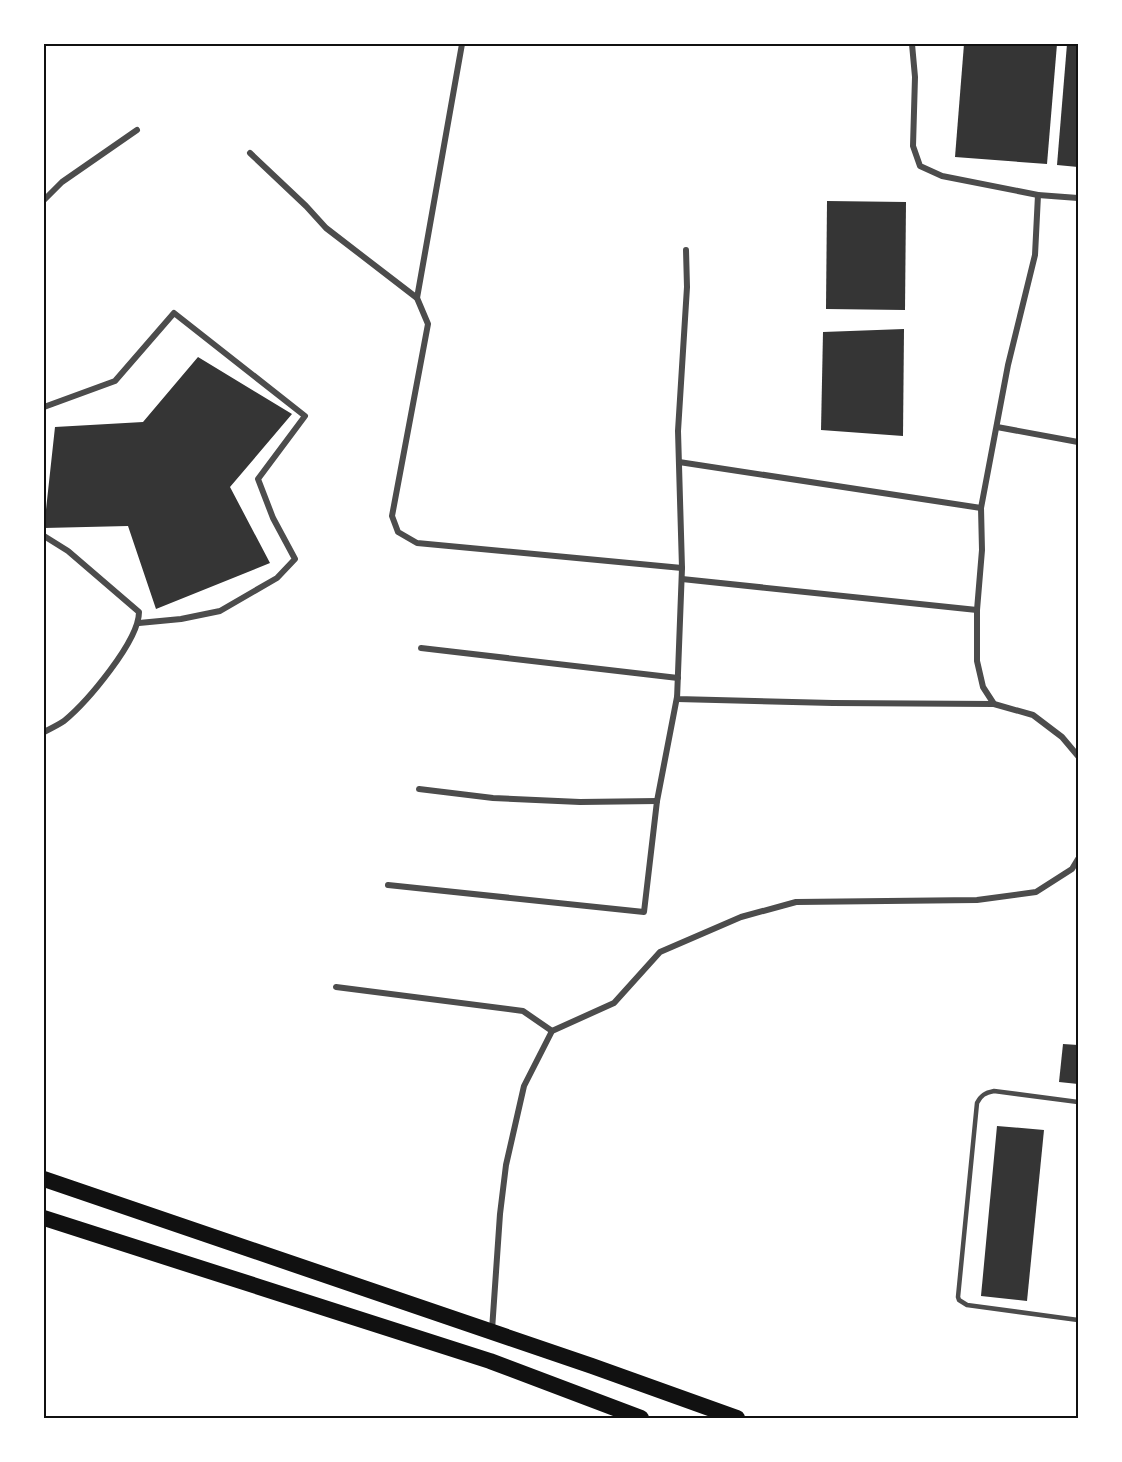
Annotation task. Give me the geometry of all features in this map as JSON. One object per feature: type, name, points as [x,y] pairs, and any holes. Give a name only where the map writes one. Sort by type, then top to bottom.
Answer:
[{"type":"highway","points":[[44,1179],[492,1331],[737,1419]]},
{"type":"highway","points":[[44,1218],[197,1269],[490,1361],[641,1419]]},
{"type":"street","points":[[417,298],[462,44]]},
{"type":"street","points":[[912,44],[915,77],[912,146],[920,166],[942,176],[1038,195],[1078,198]]},
{"type":"street","points":[[44,200],[62,182],[137,130]]},
{"type":"street","points":[[250,153],[326,228],[417,298],[428,324],[393,516],[398,532],[417,543],[682,568]]},
{"type":"street","points":[[994,704],[983,687],[977,661],[977,610],[982,550],[981,508],[1008,365],[1035,255],[1038,195]]},
{"type":"street","points":[[686,250],[687,287],[678,431],[682,579],[677,699],[994,704],[1033,715],[1062,737],[1078,756]]},
{"type":"street","points":[[44,407],[115,381],[174,313],[305,416],[258,479],[273,518],[295,559],[277,578],[220,611],[181,619],[139,623]]},
{"type":"street","points":[[997,427],[1078,442]]},
{"type":"street","points":[[679,462],[981,508]]},
{"type":"street","points":[[44,536],[68,551],[139,612],[139,623],[96,689],[63,721],[44,732]]},
{"type":"street","points":[[682,579],[977,610]]},
{"type":"street","points":[[421,648],[678,678]]},
{"type":"street","points":[[388,885],[644,912],[657,801],[677,693]]},
{"type":"street","points":[[419,789],[493,798],[580,802],[657,801]]},
{"type":"street","points":[[492,1331],[500,1214],[506,1165],[524,1086],[552,1031],[614,1003],[660,952],[741,917],[796,902],[977,900],[1036,892],[1072,869],[1078,859]]},
{"type":"street","points":[[336,987],[523,1011],[552,1031]]},
{"type":"lane","points":[[1078,1102],[994,1091],[980,1096],[977,1103],[958,1297],[962,1304],[967,1305],[1078,1320]]},
{"type":"building","points":[[964,44],[1057,44],[1047,164],[955,157]]},
{"type":"building","points":[[1067,44],[1078,44],[1078,167],[1057,165]]},
{"type":"building","points":[[827,201],[906,202],[905,310],[826,309]]},
{"type":"building","points":[[904,329],[903,436],[821,430],[823,332]]},
{"type":"building","points":[[198,357],[292,414],[230,487],[270,563],[156,609],[128,526],[44,528],[55,427],[143,422]]},
{"type":"building","points":[[1063,1044],[1078,1045],[1078,1084],[1059,1082]]},
{"type":"building","points":[[997,1126],[1044,1130],[1027,1301],[981,1296]]}]
